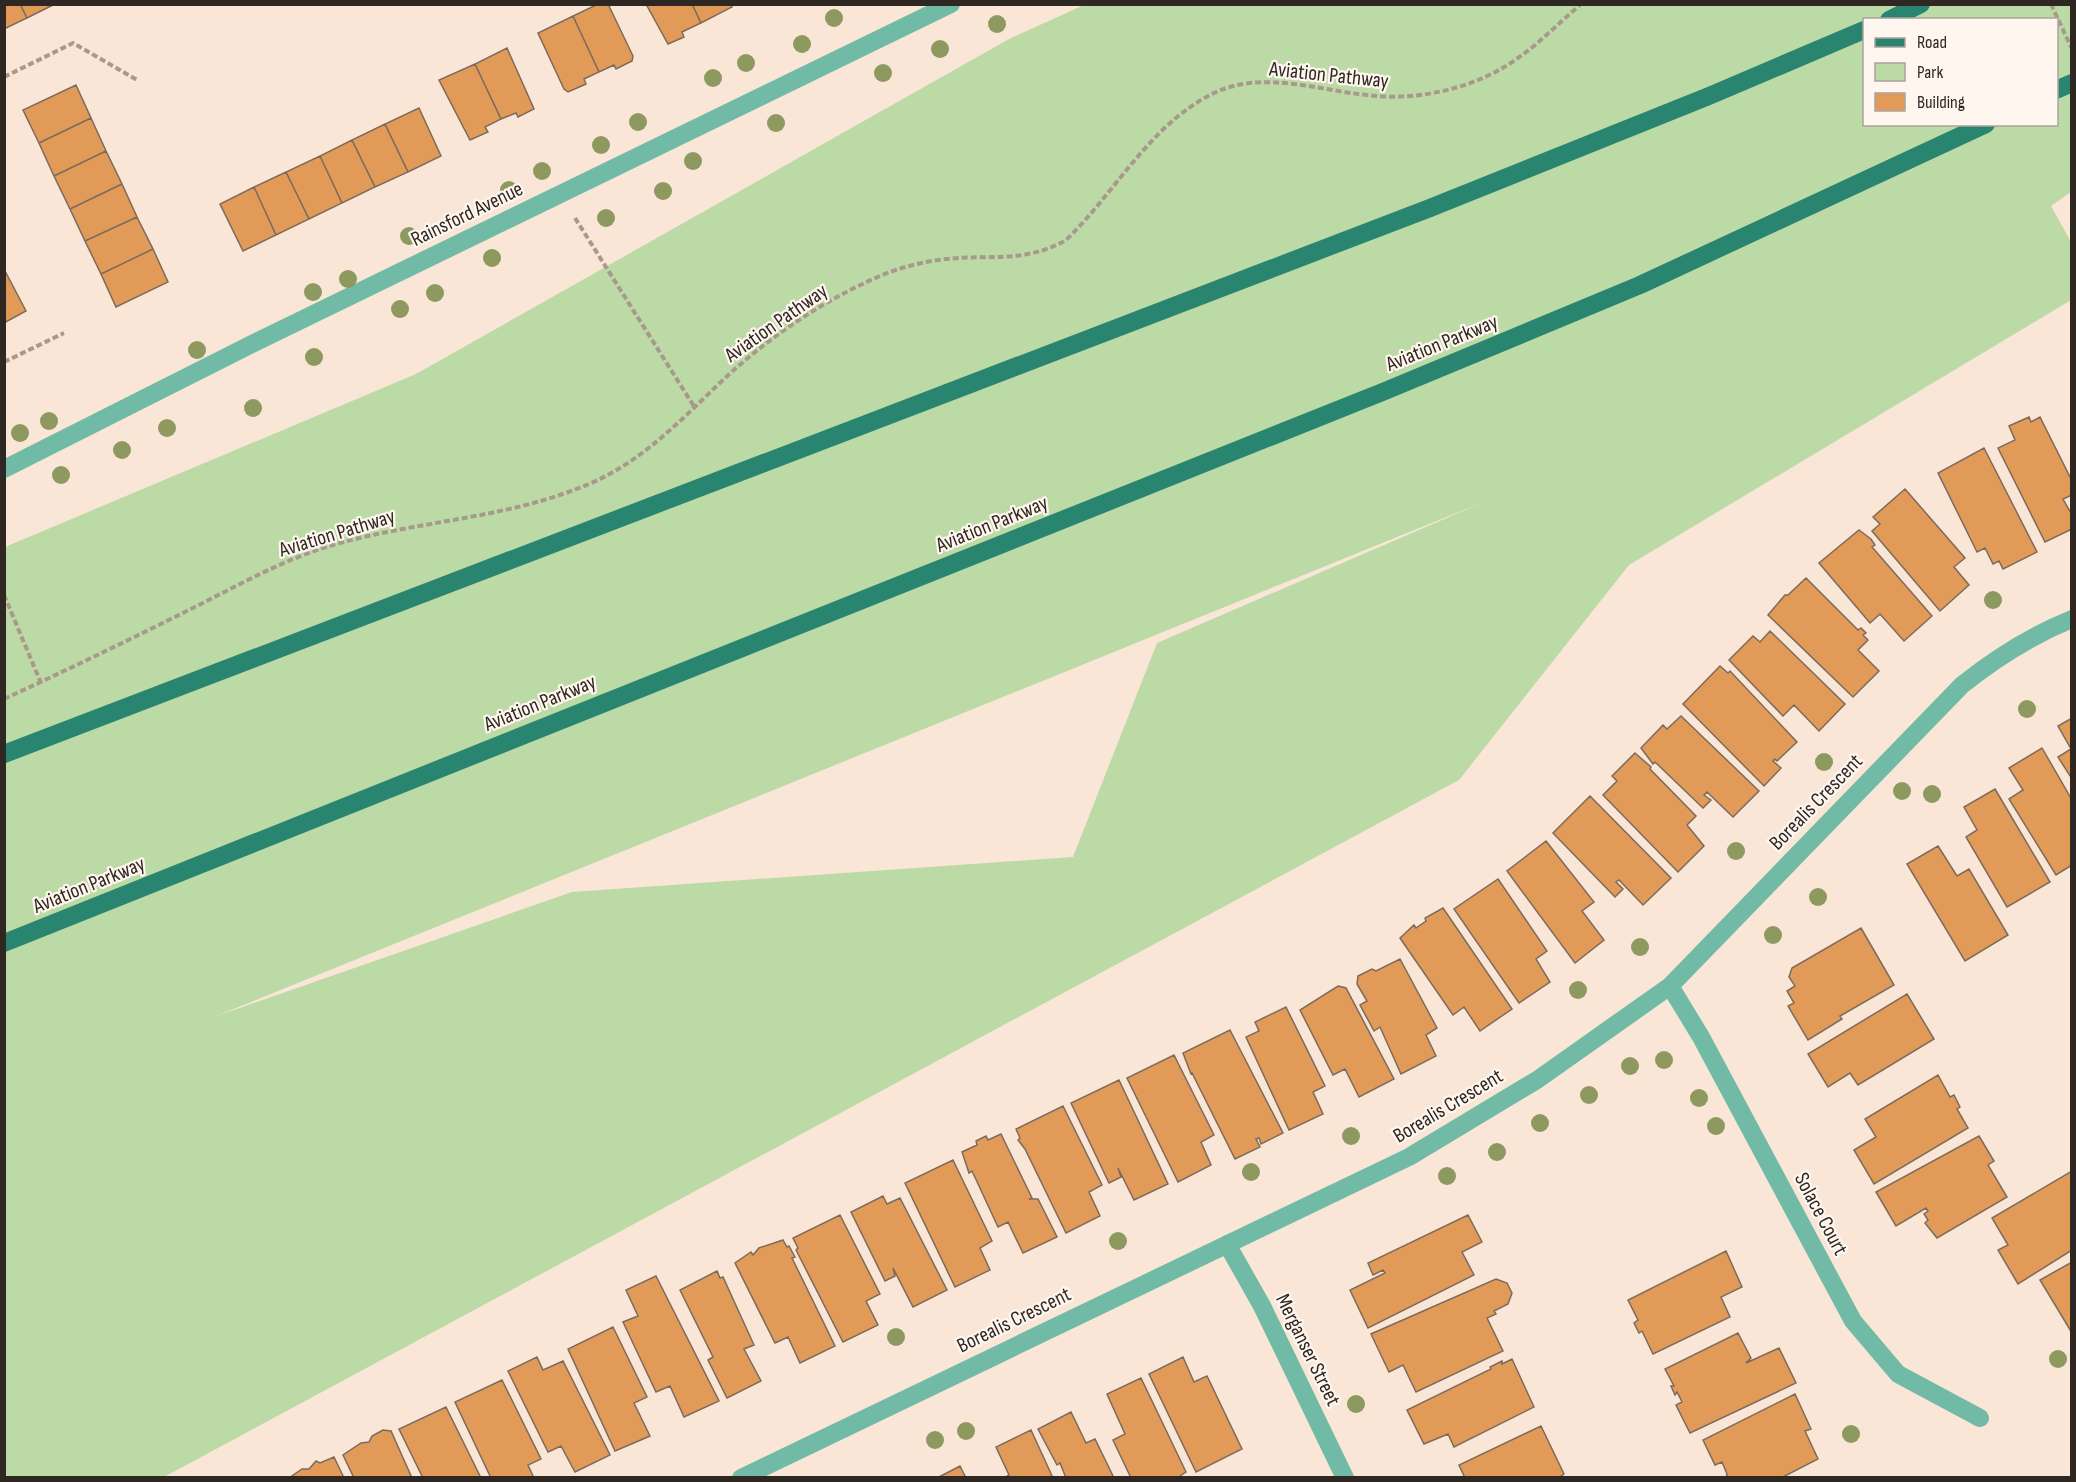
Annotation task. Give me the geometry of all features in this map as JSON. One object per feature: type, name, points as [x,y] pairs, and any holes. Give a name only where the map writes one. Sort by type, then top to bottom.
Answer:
[{"type":"main road","points":[[1893,18],[1921,4]]},
{"type":"main road","points":[[4,754],[1430,208],[1710,96],[1863,30]]},
{"type":"main road","points":[[2058,89],[2072,83]]},
{"type":"main road","name":"Aviation Parkway","points":[[4,943],[1385,391],[1640,285],[1982,126]]},
{"type":"street","name":"Rainsford Avenue","points":[[4,469],[230,355],[951,4]]},
{"type":"street","name":"Borealis Crescent","points":[[741,1478],[1409,1157],[1537,1080],[1670,986],[1962,685],[2002,654],[2036,634],[2072,619]]},
{"type":"street","name":"Solace Court","points":[[1670,986],[1701,1037],[1853,1321],[1898,1374],[1980,1418]]},
{"type":"street","name":"Merganser Street","points":[[1227,1244],[1262,1306],[1345,1478]]},
{"type":"path","points":[[2051,4],[2058,18]]},
{"type":"path","name":"Aviation Pathway","points":[[4,699],[41,683],[271,569],[317,550],[401,528],[511,511],[566,494],[604,477],[654,445],[726,377],[789,327],[872,279],[910,266],[940,260],[1019,258],[1052,248],[1066,240],[1160,132],[1190,106],[1216,92],[1260,82],[1376,96],[1411,96],[1449,89],[1482,79],[1521,56],[1580,5]]},
{"type":"path","points":[[2058,19],[2072,49]]},
{"type":"path","points":[[4,77],[73,43],[138,80]]},
{"type":"path","points":[[560,194],[695,408]]},
{"type":"path","points":[[4,362],[64,333]]},
{"type":"path","points":[[4,595],[41,683]]},
{"type":"green space","points":[[1084,5],[2071,5],[2071,192],[2051,206],[2071,242],[2071,300],[1629,565],[1459,780],[164,1477],[5,1478],[5,547],[416,374],[1009,39]],"holes":[[[1486,501],[1157,643],[1073,857],[572,892],[214,1017]]]},
{"type":"building","points":[[4,4],[20,4],[27,18],[4,29]]},
{"type":"building","points":[[20,4],[55,4],[27,18]]},
{"type":"building","points":[[598,4],[608,4],[633,56],[632,61],[616,69],[614,65],[599,72],[573,16]]},
{"type":"building","points":[[646,4],[692,4],[701,23],[682,32],[684,37],[668,44]]},
{"type":"building","points":[[692,4],[731,4],[732,7],[701,23]]},
{"type":"building","points":[[573,16],[599,72],[584,79],[586,84],[568,92],[564,89],[538,33]]},
{"type":"building","points":[[507,48],[534,109],[518,117],[516,113],[501,119],[475,64]]},
{"type":"building","points":[[475,64],[501,119],[485,127],[488,132],[470,140],[439,80]]},
{"type":"building","points":[[76,85],[91,118],[39,143],[23,110]]},
{"type":"building","points":[[419,108],[441,156],[408,172],[385,124]]},
{"type":"building","points":[[91,118],[106,151],[54,176],[39,143]]},
{"type":"building","points":[[385,124],[408,172],[375,187],[352,140]]},
{"type":"building","points":[[352,140],[375,187],[342,203],[320,156]]},
{"type":"building","points":[[106,151],[122,184],[70,209],[54,176]]},
{"type":"building","points":[[320,156],[342,203],[309,219],[286,172]]},
{"type":"building","points":[[286,172],[309,219],[276,235],[254,187]]},
{"type":"building","points":[[122,184],[137,217],[85,241],[70,209]]},
{"type":"building","points":[[254,187],[276,235],[243,251],[220,204]]},
{"type":"building","points":[[137,217],[153,249],[101,274],[85,241]]},
{"type":"building","points":[[153,249],[168,282],[116,307],[101,274]]},
{"type":"building","points":[[4,269],[26,311],[4,323]]},
{"type":"building","points":[[2029,417],[2031,422],[2040,417],[2072,481],[2072,495],[2063,499],[2072,515],[2072,529],[2045,542],[1998,448],[2015,440],[2009,426]]},
{"type":"building","points":[[1984,448],[2037,552],[2003,569],[1999,561],[1993,564],[1985,548],[1977,552],[1938,473]]},
{"type":"building","points":[[1905,489],[1965,558],[1954,567],[1969,585],[1940,611],[1872,531],[1880,524],[1873,517]]},
{"type":"building","points":[[1859,530],[1871,539],[1875,545],[1872,547],[1932,616],[1904,641],[1880,614],[1870,623],[1819,563]]},
{"type":"building","points":[[1806,578],[1858,630],[1861,628],[1866,633],[1863,635],[1868,640],[1858,650],[1879,671],[1853,697],[1768,615],[1785,595],[1788,595]]},
{"type":"building","points":[[1770,631],[1845,704],[1819,731],[1794,705],[1783,716],[1729,660],[1753,636],[1760,642]]},
{"type":"building","points":[[1720,666],[1728,673],[1730,671],[1797,742],[1777,761],[1775,759],[1773,761],[1781,768],[1764,786],[1683,704]]},
{"type":"building","points":[[1681,716],[1759,791],[1733,817],[1707,792],[1704,795],[1711,800],[1703,808],[1655,762],[1653,764],[1641,748],[1663,725],[1667,729]]},
{"type":"building","points":[[2072,718],[2072,779],[2058,757],[2071,749],[2058,726]]},
{"type":"building","points":[[2042,748],[2072,800],[2072,865],[2056,875],[2009,799],[2023,790],[2009,768]]},
{"type":"building","points":[[1635,753],[1696,816],[1687,825],[1704,846],[1678,872],[1603,795],[1617,781],[1612,776]]},
{"type":"building","points":[[1995,789],[2050,882],[2007,907],[1966,837],[1977,830],[1964,807]]},
{"type":"building","points":[[1590,796],[1671,878],[1643,905],[1619,880],[1616,882],[1623,889],[1615,897],[1553,833]]},
{"type":"building","points":[[1546,841],[1594,902],[1582,911],[1604,940],[1575,963],[1507,871]]},
{"type":"building","points":[[1938,846],[1957,876],[1969,869],[2008,935],[1965,961],[1907,864]]},
{"type":"building","points":[[1498,879],[1547,951],[1536,959],[1550,982],[1519,1003],[1454,909]]},
{"type":"building","points":[[1443,908],[1512,1009],[1480,1031],[1464,1007],[1453,1015],[1400,938],[1414,925],[1416,928],[1426,921],[1425,918]]},
{"type":"building","points":[[1861,928],[1894,985],[1840,1016],[1842,1019],[1808,1040],[1788,1006],[1794,1003],[1787,991],[1795,986],[1789,977],[1792,968]]},
{"type":"building","points":[[1400,959],[1437,1028],[1426,1035],[1436,1056],[1401,1074],[1380,1027],[1374,1031],[1360,1005],[1367,1001],[1357,984],[1358,976],[1372,969],[1376,971]]},
{"type":"building","points":[[1338,986],[1346,988],[1394,1079],[1359,1097],[1345,1069],[1333,1075],[1300,1010]]},
{"type":"building","points":[[1907,994],[1934,1039],[1858,1085],[1850,1073],[1828,1087],[1808,1054]]},
{"type":"building","points":[[1286,1007],[1325,1086],[1313,1092],[1323,1114],[1289,1130],[1246,1037],[1259,1031],[1255,1022]]},
{"type":"building","points":[[1230,1030],[1283,1133],[1261,1144],[1259,1138],[1256,1139],[1260,1147],[1235,1159],[1191,1074],[1183,1053]]},
{"type":"building","points":[[1174,1055],[1214,1135],[1201,1142],[1211,1165],[1178,1182],[1127,1078]]},
{"type":"building","points":[[1938,1075],[1950,1097],[1954,1095],[1960,1107],[1957,1109],[1968,1128],[1874,1184],[1854,1150],[1876,1137],[1865,1119]]},
{"type":"building","points":[[1119,1080],[1168,1184],[1134,1200],[1118,1168],[1121,1177],[1109,1183],[1071,1103]]},
{"type":"building","points":[[1063,1106],[1102,1185],[1089,1192],[1100,1216],[1066,1233],[1025,1149],[1018,1140],[1020,1138],[1016,1129]]},
{"type":"building","points":[[1001,1134],[1032,1198],[1029,1199],[1038,1199],[1057,1237],[1023,1253],[1008,1222],[998,1227],[972,1171],[969,1173],[962,1152],[977,1145],[976,1141],[986,1136],[988,1140]]},
{"type":"building","points":[[1979,1136],[1994,1161],[1988,1165],[2007,1197],[1937,1238],[1925,1223],[1928,1220],[1924,1214],[1928,1211],[1926,1208],[1896,1226],[1876,1192]]},
{"type":"building","points":[[953,1160],[992,1241],[980,1248],[990,1270],[955,1287],[905,1183]]},
{"type":"building","points":[[2072,1171],[2072,1250],[2018,1284],[1998,1250],[2008,1245],[1992,1218]]},
{"type":"building","points":[[883,1196],[887,1204],[900,1198],[947,1290],[913,1307],[893,1268],[895,1276],[885,1281],[851,1212]]},
{"type":"building","points":[[840,1215],[880,1294],[866,1301],[878,1325],[843,1342],[796,1250],[798,1248],[793,1238]]},
{"type":"building","points":[[1468,1215],[1482,1242],[1462,1252],[1474,1275],[1368,1328],[1350,1290],[1385,1273],[1383,1270],[1373,1275],[1368,1263]]},
{"type":"building","points":[[783,1240],[795,1257],[792,1258],[835,1346],[800,1363],[788,1337],[775,1343],[735,1263],[751,1252],[753,1255],[759,1248]]},
{"type":"building","points":[[1726,1251],[1742,1287],[1721,1297],[1730,1317],[1653,1354],[1642,1331],[1639,1333],[1634,1323],[1638,1320],[1628,1300]]},
{"type":"building","points":[[2072,1262],[2072,1333],[2040,1280]]},
{"type":"building","points":[[717,1271],[720,1278],[723,1277],[754,1345],[744,1349],[761,1381],[727,1398],[708,1360],[713,1357],[680,1290]]},
{"type":"building","points":[[656,1276],[719,1401],[684,1417],[670,1386],[656,1392],[623,1322],[638,1316],[626,1290]]},
{"type":"building","points":[[1496,1279],[1507,1283],[1512,1293],[1508,1304],[1494,1311],[1496,1314],[1487,1318],[1503,1351],[1416,1392],[1403,1365],[1389,1372],[1371,1334]]},
{"type":"building","points":[[613,1327],[647,1397],[634,1403],[650,1436],[615,1451],[568,1349]]},
{"type":"building","points":[[1738,1333],[1751,1358],[1746,1363],[1779,1348],[1796,1383],[1690,1433],[1676,1405],[1682,1402],[1677,1392],[1675,1395],[1671,1386],[1674,1386],[1665,1369]]},
{"type":"building","points":[[537,1357],[543,1370],[563,1361],[610,1455],[575,1472],[561,1446],[548,1452],[508,1371]]},
{"type":"building","points":[[1183,1357],[1194,1382],[1207,1376],[1242,1449],[1196,1472],[1149,1374]]},
{"type":"building","points":[[1512,1359],[1534,1407],[1454,1447],[1448,1434],[1424,1444],[1407,1410],[1491,1369],[1490,1367],[1502,1361],[1502,1364]]},
{"type":"building","points":[[1141,1378],[1186,1472],[1177,1478],[1131,1478],[1113,1440],[1125,1434],[1107,1394]]},
{"type":"building","points":[[502,1380],[541,1459],[528,1465],[534,1478],[491,1478],[455,1402]]},
{"type":"building","points":[[1795,1394],[1811,1429],[1805,1431],[1818,1459],[1781,1478],[1726,1478],[1727,1474],[1722,1462],[1715,1465],[1703,1440]]},
{"type":"building","points":[[446,1407],[481,1478],[423,1478],[399,1429]]},
{"type":"building","points":[[1071,1412],[1086,1443],[1095,1439],[1114,1478],[1066,1478],[1060,1463],[1057,1465],[1038,1429]]},
{"type":"building","points":[[1541,1426],[1564,1474],[1558,1478],[1465,1478],[1459,1465]]},
{"type":"building","points":[[383,1430],[391,1431],[412,1478],[354,1478],[343,1455],[361,1443],[369,1442],[372,1436]]},
{"type":"building","points":[[1031,1430],[1053,1478],[1004,1478],[1009,1475],[996,1447]]},
{"type":"building","points":[[334,1457],[344,1478],[289,1478],[302,1469],[309,1469],[316,1461],[320,1463]]},
{"type":"building","points":[[960,1466],[966,1478],[937,1478]]}]
